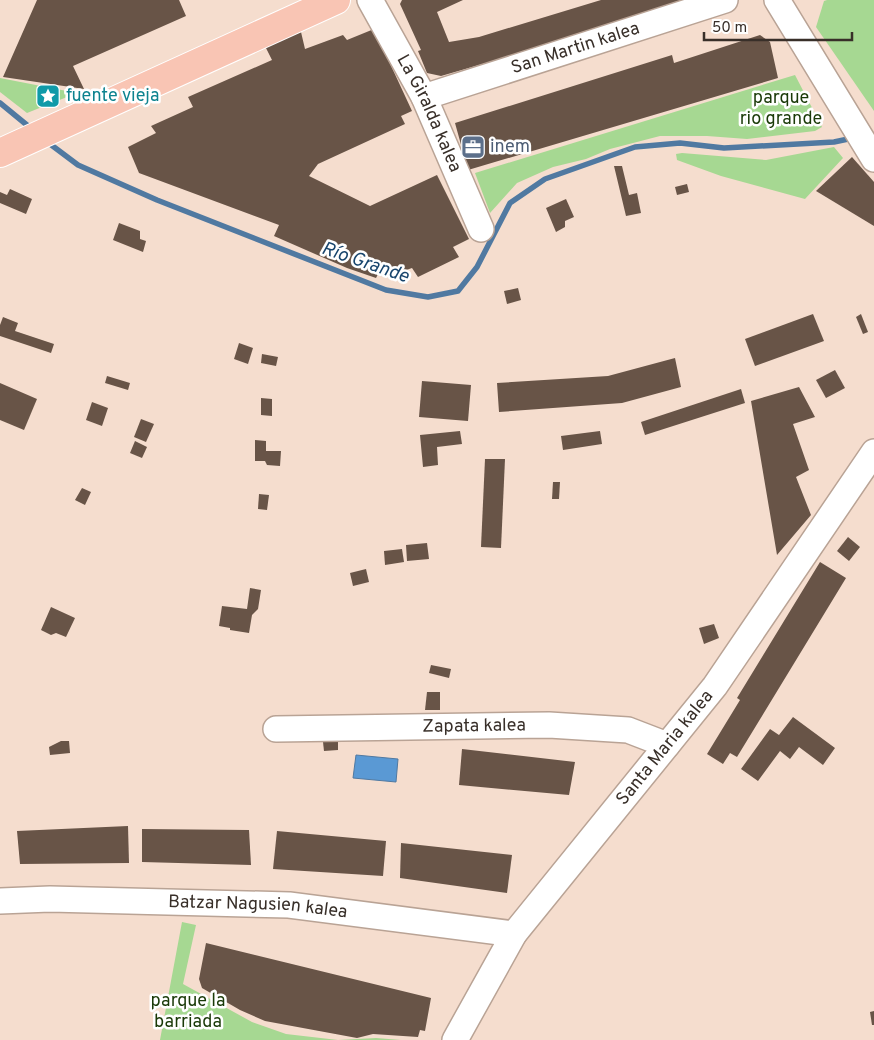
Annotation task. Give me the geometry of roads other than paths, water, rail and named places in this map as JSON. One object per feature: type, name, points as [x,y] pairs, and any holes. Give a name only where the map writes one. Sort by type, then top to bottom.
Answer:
[{"type":"main road","points":[[0,153],[336,0]]},
{"type":"street","name":"La Giralda kalea","points":[[370,0],[424,97],[481,229]]},
{"type":"street","name":"San Martin kalea","points":[[424,97],[725,0]]},
{"type":"street","points":[[777,0],[872,155]]},
{"type":"street","name":"Santa Maria kalea","points":[[455,1040],[514,934],[715,686],[874,452]]},
{"type":"street","name":"Zapata kalea","points":[[276,729],[549,725],[628,730],[667,745]]},
{"type":"street","name":"Batzar Nagusien kalea","points":[[0,901],[50,899],[289,905],[514,934]]},
{"type":"water","points":[[356,755],[398,759],[396,782],[353,778]]},
{"type":"waterway","name":"Río Grande","points":[[0,103],[33,130]]},
{"type":"waterway","name":"Río Grande","points":[[46,141],[78,165],[157,200],[386,290],[428,297],[458,291],[477,267],[510,203],[545,179],[635,147],[680,143],[724,148],[834,142],[853,138]]},
{"type":"place","name":"fuente vieja","points":[[48,96]]},
{"type":"place","name":"inem","points":[[473,147]]},
{"type":"park label","name":"parque rio grande","points":[[781,108]]},
{"type":"park label","name":"parque la barriada","points":[[188,1011]]}]
